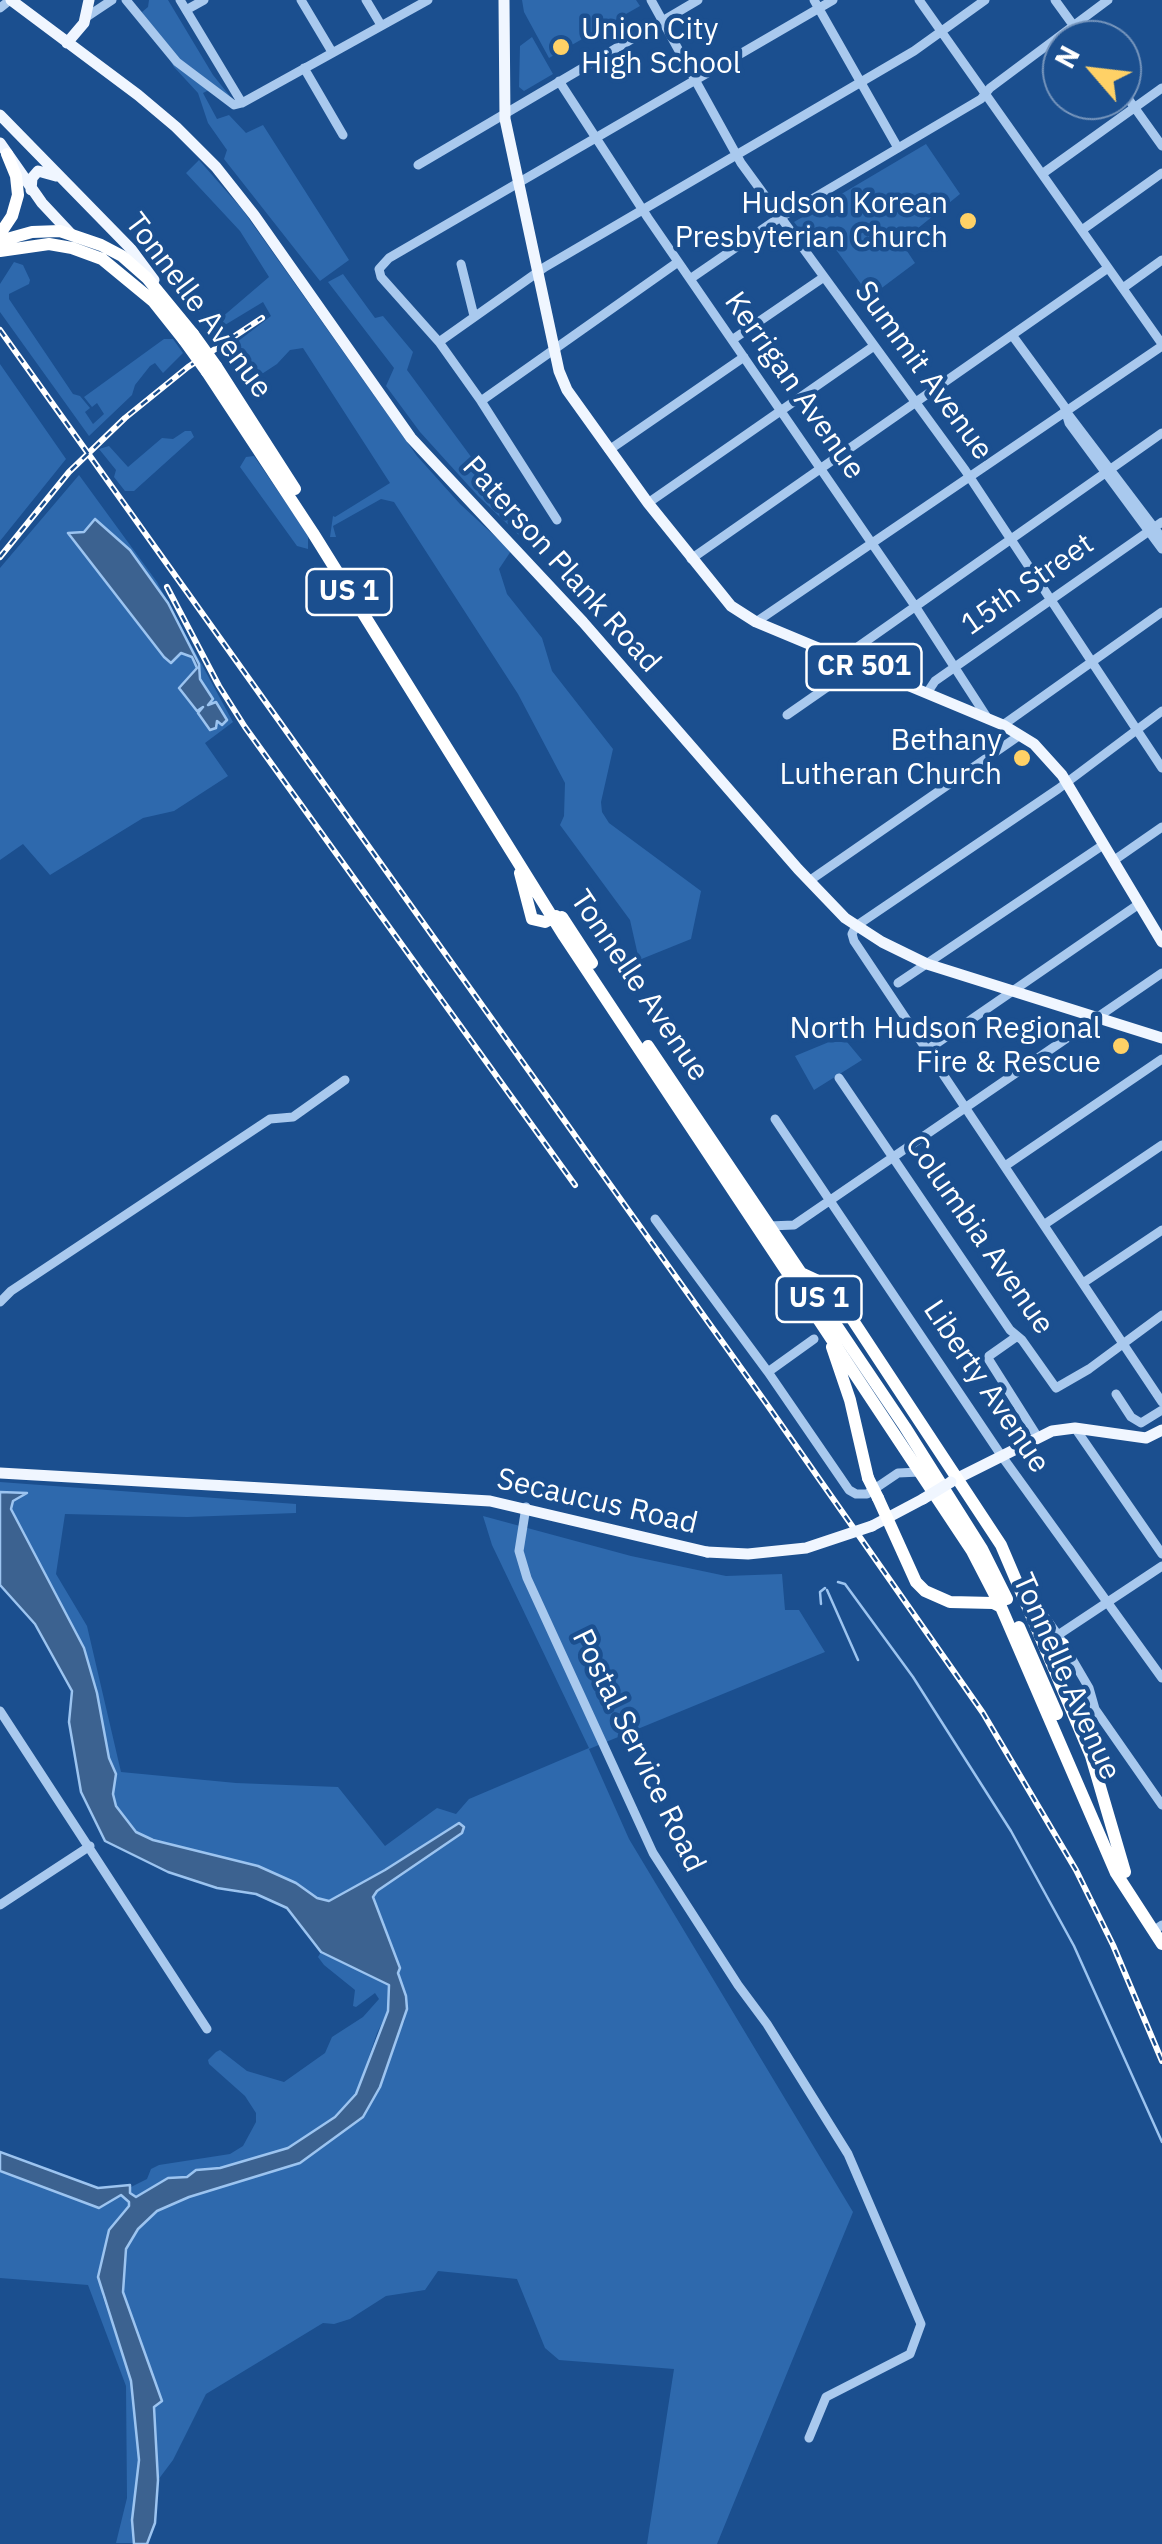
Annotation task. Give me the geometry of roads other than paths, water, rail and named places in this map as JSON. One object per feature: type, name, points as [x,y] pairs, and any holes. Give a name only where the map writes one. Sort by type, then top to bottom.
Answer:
[{"type":"highway","points":[[0,238],[18,195],[16,176],[4,148]]},
{"type":"highway","points":[[0,238],[32,232],[70,233],[122,256],[169,302]]},
{"type":"highway","points":[[0,251],[48,244],[102,259]]},
{"type":"highway","name":"Tonnelle Avenue","points":[[102,259],[153,300],[188,337]]},
{"type":"highway","name":"Tonnelle Avenue","points":[[169,302],[188,337],[264,446],[556,916],[972,1551],[1001,1607],[1105,1849],[1162,1944]]},
{"type":"highway","name":"Tonnelle Avenue","points":[[264,446],[516,860],[532,919],[541,923],[556,916]]},
{"type":"highway","name":"Tonnelle Avenue","points":[[556,916],[905,1427],[982,1549],[1125,1872],[1161,1928]]},
{"type":"highway","points":[[800,1272],[831,1286],[955,1479],[986,1518],[1016,1577],[1091,1756],[1125,1872]]},
{"type":"highway","points":[[822,1322],[842,1370],[868,1478],[916,1582],[950,1602],[982,1602],[1001,1607]]},
{"type":"highway","points":[[1046,1652],[1060,1639]]},
{"type":"main road","name":"Paterson Plank Road","points":[[11,0],[176,127],[216,167],[254,214],[411,438],[583,622],[809,881],[856,926],[927,964],[1162,1038]]},
{"type":"main road","points":[[67,42],[88,16],[90,0]]},
{"type":"main road","name":"CR 501","points":[[504,0],[505,114],[537,273],[566,390],[722,598],[756,622],[1003,725],[1046,756],[1140,904],[1154,918],[1162,942]]},
{"type":"main road","name":"Tonnelle Avenue","points":[[0,115],[131,249],[169,302]]},
{"type":"main road","name":"Tonnelle Avenue","points":[[4,148],[32,190],[70,233],[102,259]]},
{"type":"main road","points":[[32,190],[32,178],[38,171],[60,177]]},
{"type":"main road","name":"Secaucus Road","points":[[0,1473],[480,1500],[526,1507],[650,1541],[707,1552],[748,1554],[806,1548],[887,1520],[1037,1436],[1074,1428],[1133,1438],[1158,1433]]},
{"type":"street","points":[[0,8],[11,0]]},
{"type":"street","points":[[88,16],[112,0]]},
{"type":"street","points":[[126,0],[178,62],[234,105],[428,0]]},
{"type":"street","points":[[180,0],[242,103]]},
{"type":"street","points":[[186,10],[204,0]]},
{"type":"street","points":[[301,0],[332,52]]},
{"type":"street","points":[[366,0],[381,26]]},
{"type":"street","name":"Summit Avenue","points":[[651,0],[737,155],[970,478],[1162,768]]},
{"type":"street","points":[[418,165],[698,0]]},
{"type":"street","points":[[557,520],[481,400],[439,342],[381,277],[379,269],[389,258],[696,80],[817,4],[833,0]]},
{"type":"street","points":[[756,622],[1162,345],[920,0]]},
{"type":"street","points":[[439,342],[537,273],[861,83],[985,0]]},
{"type":"street","points":[[1082,20],[1108,0]]},
{"type":"street","points":[[817,4],[898,148]]},
{"type":"street","points":[[690,278],[780,218],[985,94],[1042,50]]},
{"type":"street","points":[[304,68],[343,136]]},
{"type":"street","name":"Kerrigan Avenue","points":[[559,81],[678,262],[916,606],[988,719]]},
{"type":"street","points":[[1142,118],[1162,146]]},
{"type":"street","points":[[1042,174],[1118,120]]},
{"type":"street","points":[[1082,230],[1162,173]]},
{"type":"street","points":[[1123,288],[1162,260]]},
{"type":"street","points":[[481,400],[678,262]]},
{"type":"street","points":[[461,264],[474,316]]},
{"type":"street","points":[[691,559],[1108,268]]},
{"type":"street","points":[[732,340],[824,277]]},
{"type":"street","points":[[1012,335],[1066,412],[1069,424],[1162,538]]},
{"type":"street","points":[[648,503],[874,346]]},
{"type":"street","points":[[609,450],[744,356]]},
{"type":"street","points":[[787,715],[852,662],[852,651],[1162,433]]},
{"type":"street","points":[[1155,527],[1162,549]]},
{"type":"street","name":"15th Street","points":[[928,693],[935,681],[1155,527]]},
{"type":"street","points":[[1003,725],[1162,612]]},
{"type":"street","points":[[1162,711],[856,926],[852,934],[1162,1402]]},
{"type":"street","points":[[809,881],[1020,735]]},
{"type":"street","points":[[1113,861],[1162,828]]},
{"type":"street","points":[[898,983],[1104,845]]},
{"type":"street","points":[[927,1050],[1140,904]]},
{"type":"street","points":[[769,1226],[794,1224],[830,1201],[1162,972]]},
{"type":"street","points":[[1005,1166],[1162,1058]]},
{"type":"street","name":"Columbia Avenue","points":[[839,1078],[1016,1337],[1058,1389],[1124,1344]]},
{"type":"street","points":[[0,1302],[270,1119],[292,1117],[345,1080]]},
{"type":"street","name":"Liberty Avenue","points":[[775,1120],[1001,1455],[1162,1678]]},
{"type":"street","points":[[1044,1224],[1162,1144]]},
{"type":"street","points":[[656,1218],[849,1490],[867,1494],[898,1473],[906,1462],[903,1444]]},
{"type":"street","points":[[1083,1283],[1162,1230]]},
{"type":"street","points":[[1124,1344],[1162,1315]]},
{"type":"street","points":[[1016,1337],[989,1360],[1037,1436]]},
{"type":"street","points":[[768,1372],[814,1339]]},
{"type":"street","points":[[1116,1394],[1131,1417],[1141,1423],[1162,1410]]},
{"type":"street","points":[[1074,1428],[1162,1554]]},
{"type":"street","points":[[898,1473],[921,1472]]},
{"type":"street","name":"Postal Service Road","points":[[526,1507],[519,1550],[528,1578],[653,1854],[768,2024],[848,2154],[921,2324],[910,2354],[826,2397],[809,2438]]},
{"type":"street","points":[[1060,1639],[1162,1566]]},
{"type":"street","points":[[1016,1577],[1060,1639],[1089,1688],[1095,1709],[1162,1805]]},
{"type":"street","points":[[0,1711],[4,1724],[90,1846],[206,2029]]},
{"type":"street","points":[[0,1905],[90,1846]]},
{"type":"waterway","points":[[838,1582],[845,1584],[913,1677],[1011,1831],[1074,1946],[1162,2142]]},
{"type":"waterway","points":[[821,1604],[820,1592],[825,1588]]},
{"type":"waterway","points":[[827,1590],[858,1660]]},
{"type":"railway","points":[[0,557],[69,472],[125,418],[188,367],[262,318]]},
{"type":"railway","points":[[0,330],[983,1713],[1076,1870],[1162,2061]]},
{"type":"railway","points":[[167,587],[245,727],[575,1185]]},
{"type":"place","name":"Union City High School","points":[[561,47]]},
{"type":"place","name":"Hudson Korean Presbyterian Church","points":[[968,221]]},
{"type":"place","name":"Bethany Lutheran Church","points":[[1022,758]]},
{"type":"place","name":"North Hudson Regional Fire & Rescue","points":[[1121,1046]]}]
